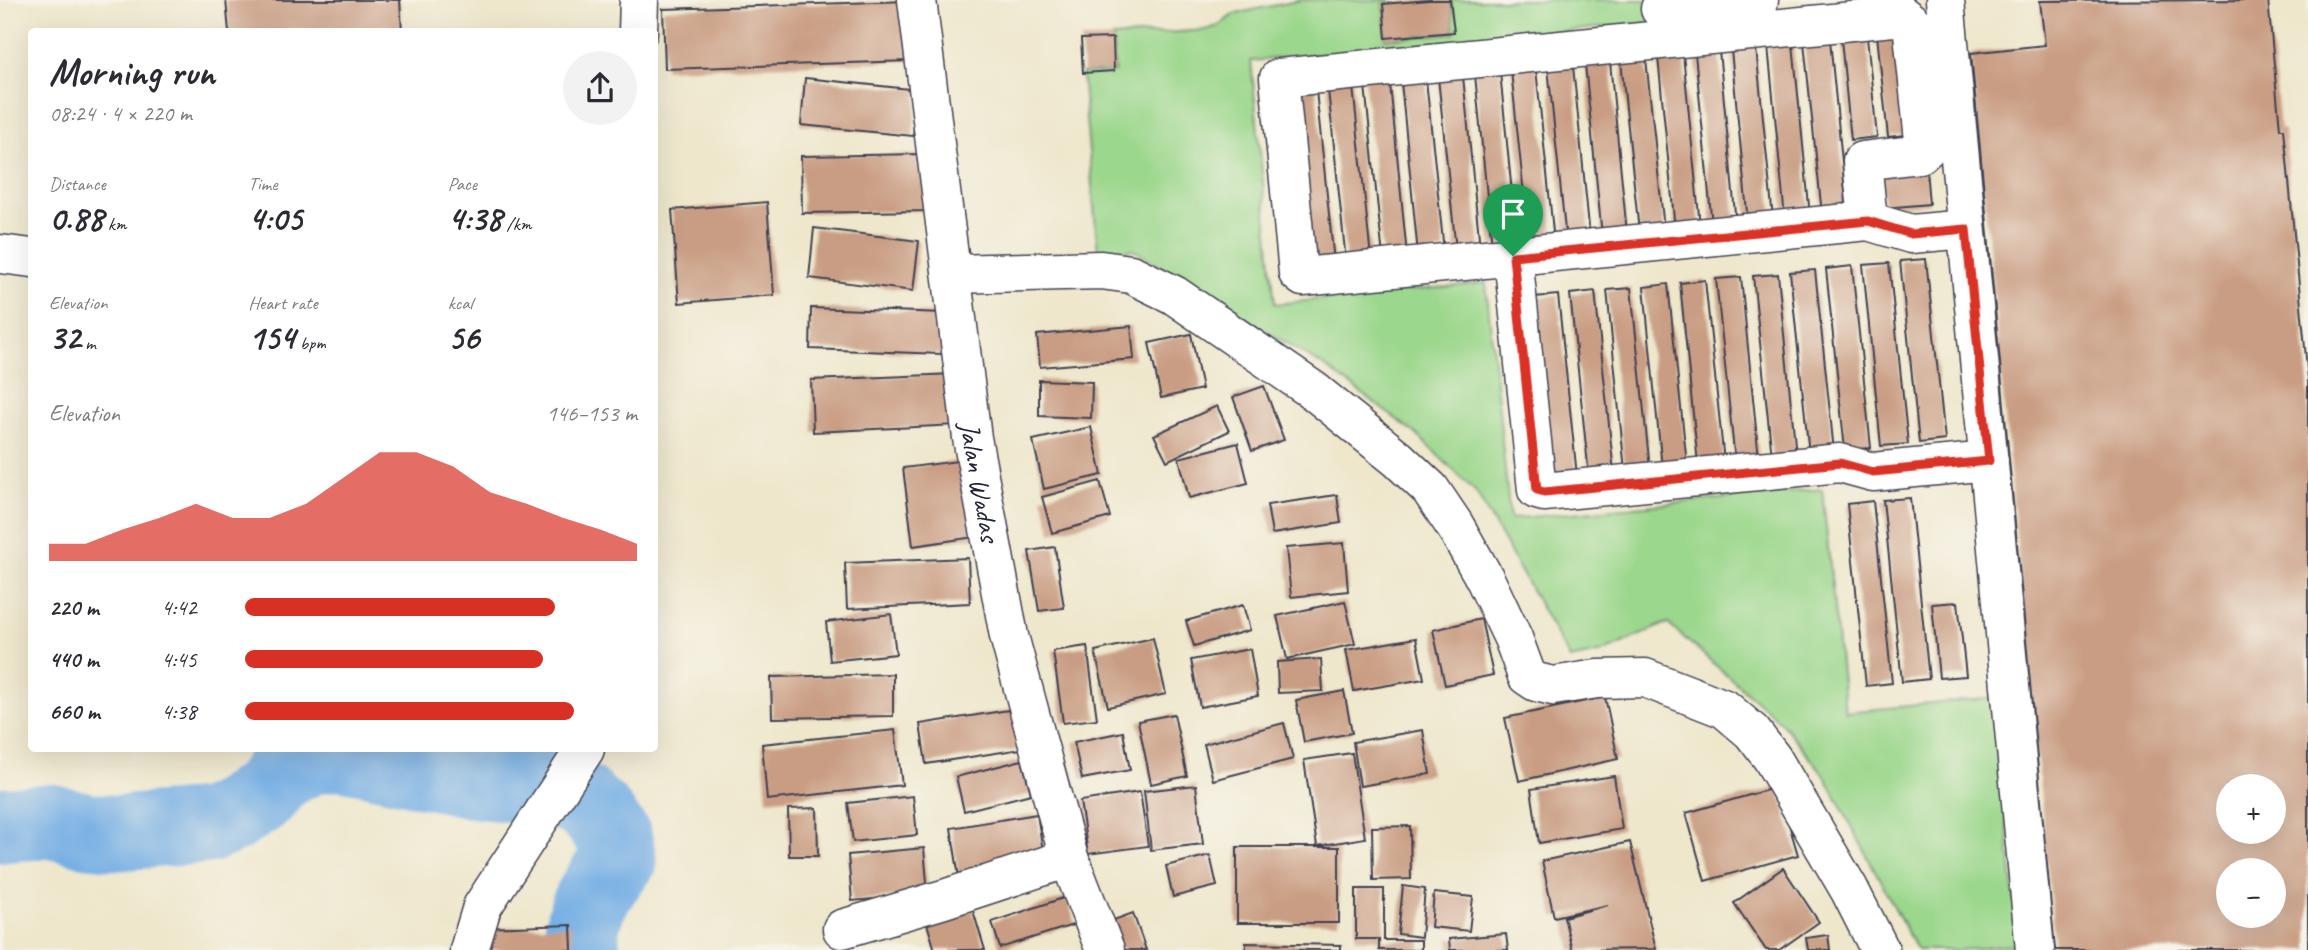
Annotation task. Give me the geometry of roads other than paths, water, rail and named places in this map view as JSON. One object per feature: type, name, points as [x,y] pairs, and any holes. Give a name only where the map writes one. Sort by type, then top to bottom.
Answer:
[{"type":"street","points":[[638,28],[639,0]]},
{"type":"street","name":"Jalan Wadas","points":[[916,0],[972,438],[1009,636],[1069,858],[1105,950]]},
{"type":"street","points":[[1660,9],[1759,0]]},
{"type":"street","points":[[1945,0],[2035,950]]},
{"type":"street","points":[[1868,221],[1862,161],[1920,154],[1925,150],[1912,23],[1903,16],[1279,78],[1300,276],[1868,221],[1911,234],[1966,229]]},
{"type":"street","points":[[0,254],[28,258]]},
{"type":"street","points":[[1513,256],[1537,490],[1544,492],[1840,463],[1873,472],[1989,461]]},
{"type":"street","points":[[953,274],[1101,270],[1131,274],[1174,295],[1314,391],[1398,459],[1430,489],[1485,579],[1513,638],[1527,676],[1536,682],[1553,686],[1597,679],[1644,678],[1725,709],[1752,732],[1772,758],[1849,889],[1880,950]]},
{"type":"street","points":[[469,950],[482,906],[577,762]]},
{"type":"street","points":[[842,929],[1069,858]]},
{"type":"waterway","points":[[0,825],[50,821],[88,830],[118,833],[208,826],[232,815],[264,794],[279,774],[311,757],[340,752],[475,781],[545,788],[580,800],[596,814],[615,839],[619,860],[597,891],[586,913],[583,950]]}]
